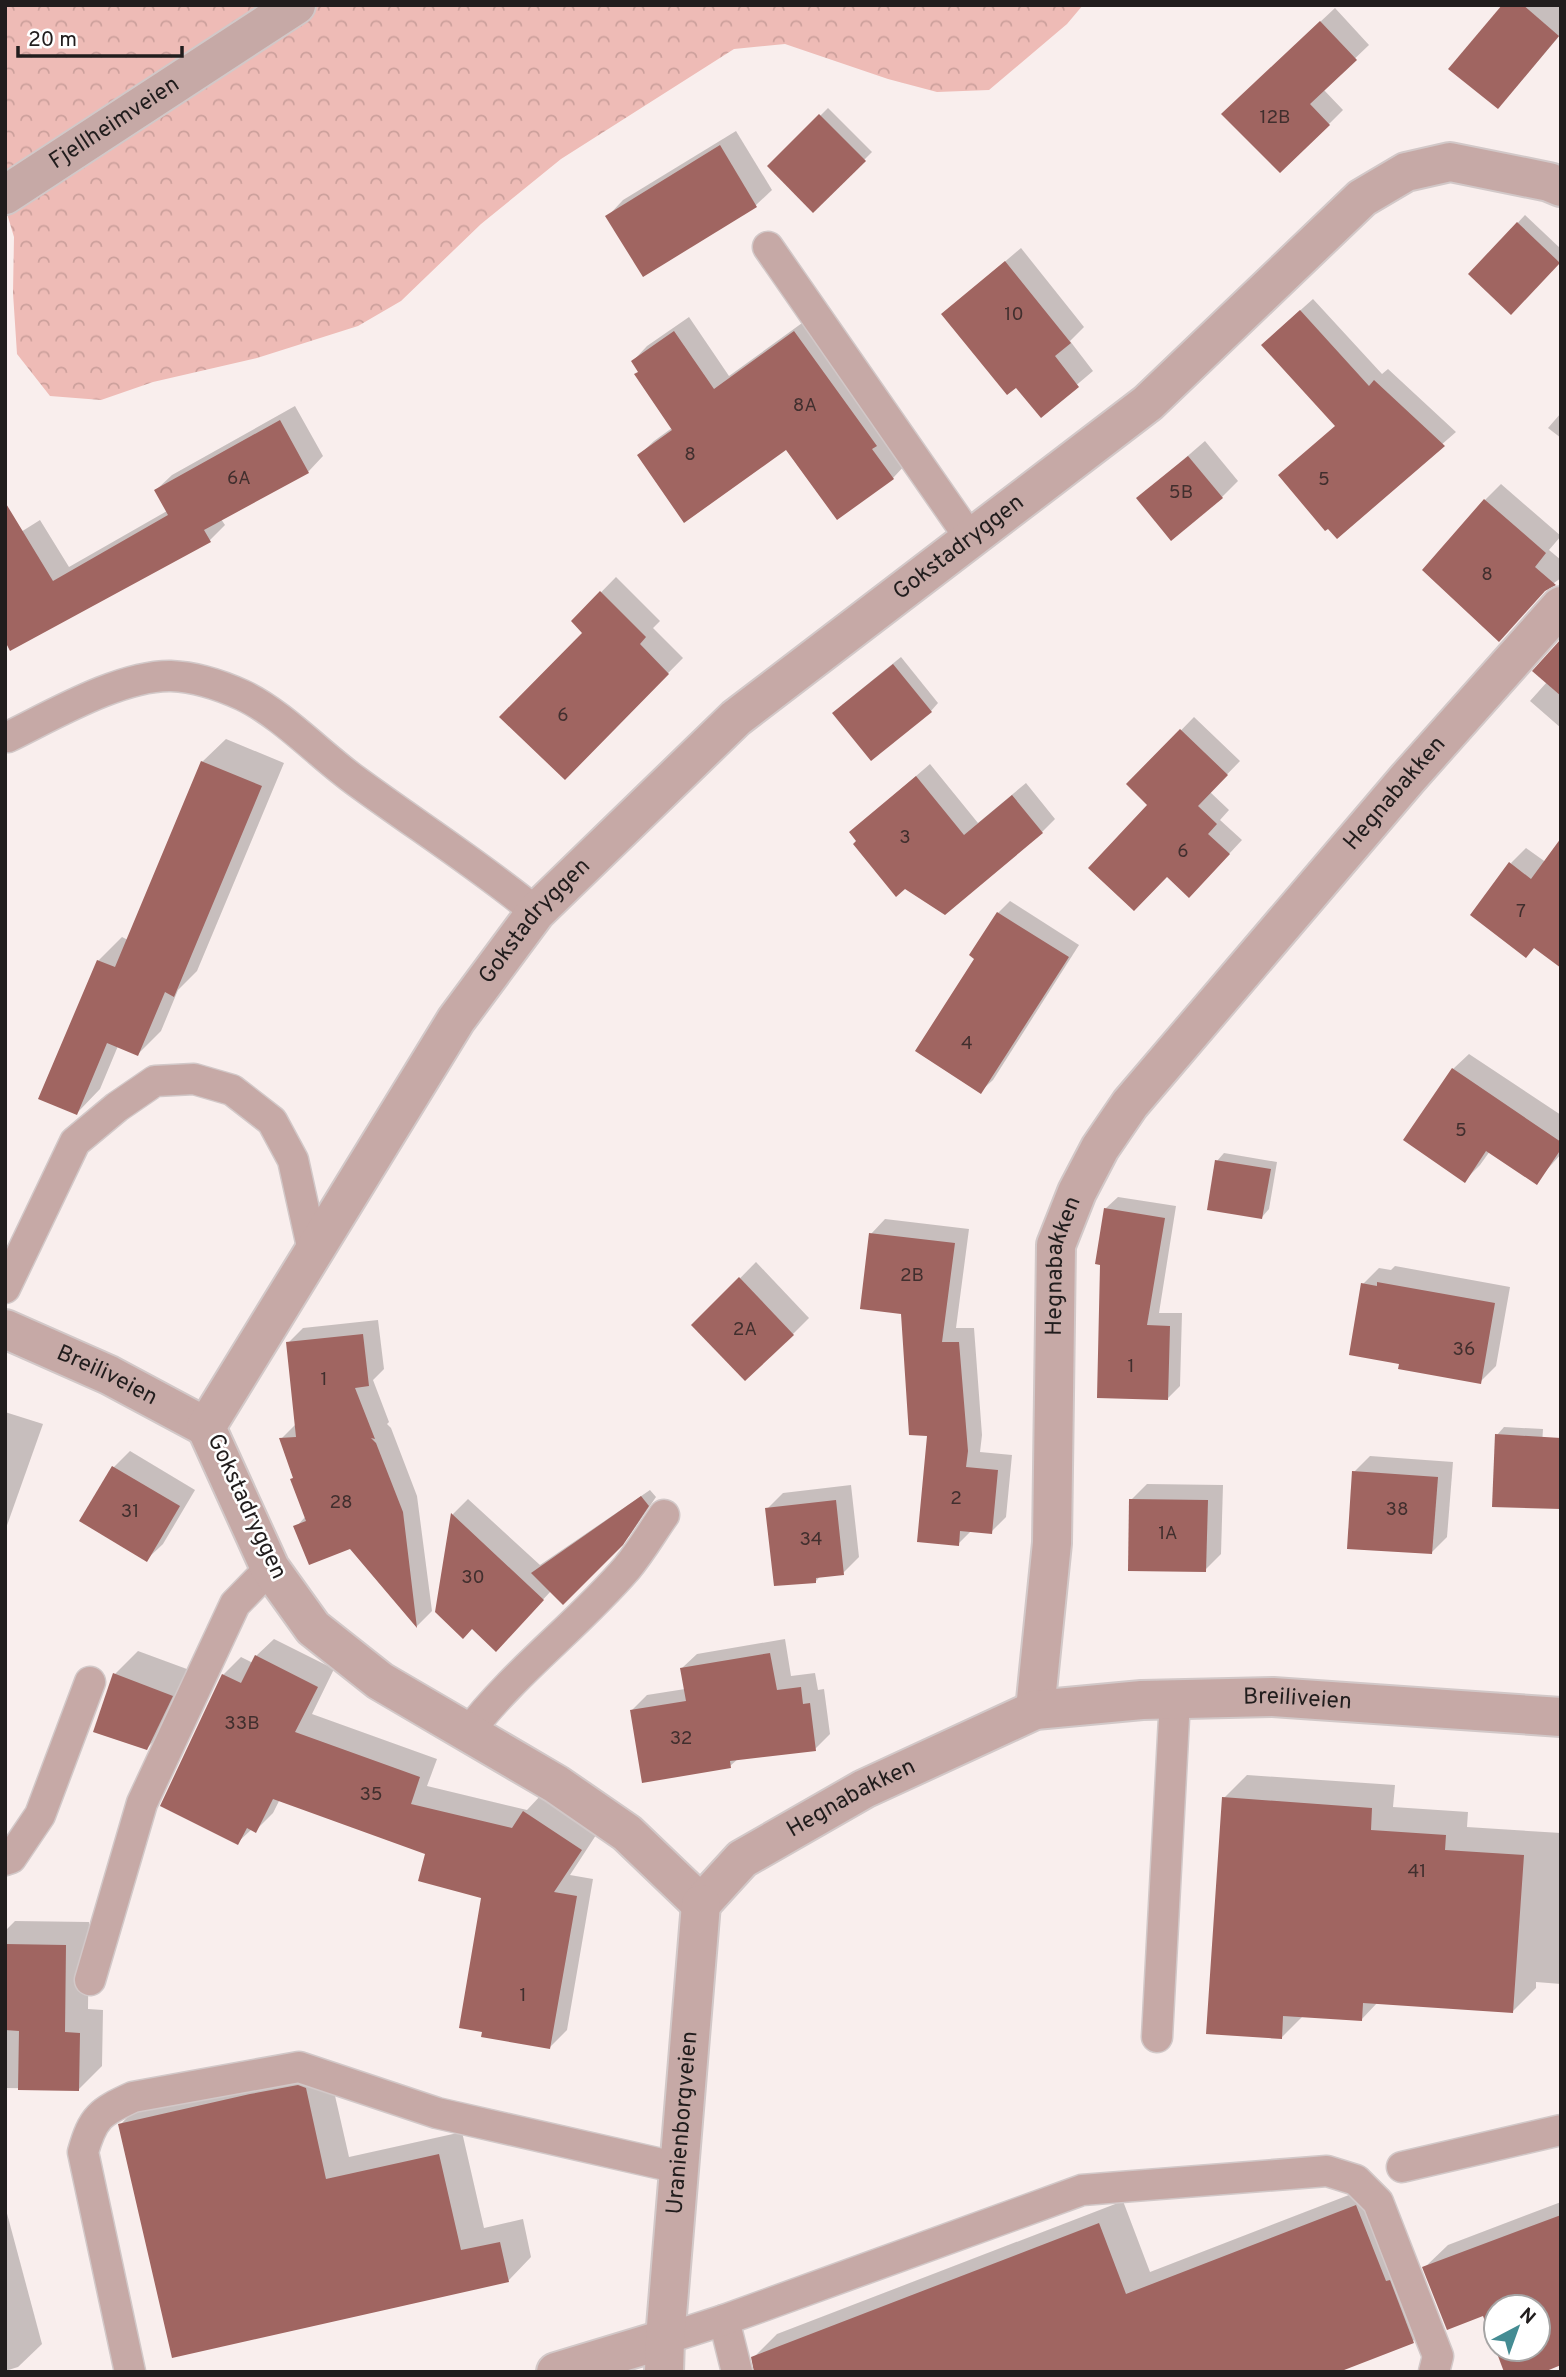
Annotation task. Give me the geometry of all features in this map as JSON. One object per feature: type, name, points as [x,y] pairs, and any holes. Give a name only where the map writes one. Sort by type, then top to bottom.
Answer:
[{"type":"street","name":"Fjellheimveien","points":[[5,195],[296,5]]},
{"type":"street","name":"Gokstadryggen","points":[[701,1904],[627,1833],[556,1784],[380,1681],[313,1628],[270,1567],[206,1427],[456,1020],[536,912],[736,718],[1148,403],[1362,198],[1406,172],[1450,162],[1549,182],[1561,187]]},
{"type":"street","name":"Hegnabakken","points":[[701,1904],[742,1859],[864,1789],[1035,1710],[1052,1543],[1056,1245],[1077,1192],[1100,1147],[1130,1104],[1399,788],[1561,606]]},
{"type":"street","name":"Breiliveien","points":[[5,1329],[108,1375],[206,1427]]},
{"type":"street","name":"Breiliveien","points":[[1035,1710],[1175,1699],[1273,1697],[1561,1717]]},
{"type":"street","name":"Uranienborgveien","points":[[664,2355],[701,1904]]},
{"type":"street","points":[[556,2372],[664,2355]]},
{"type":"lane","points":[[768,247],[970,538]]},
{"type":"lane","points":[[8,737],[87,699],[137,680],[170,676],[206,681],[244,696],[286,724],[354,780],[536,912]]},
{"type":"lane","points":[[5,1289],[75,1142],[117,1107],[155,1081],[194,1079],[232,1090],[272,1121],[293,1160],[313,1251]]},
{"type":"lane","points":[[467,1734],[490,1704],[537,1661],[628,1567],[664,1515]]},
{"type":"lane","points":[[90,1980],[142,1803],[235,1604],[270,1567]]},
{"type":"lane","points":[[5,1860],[11,1858],[40,1815],[90,1682]]},
{"type":"lane","points":[[1157,2036],[1175,1699]]},
{"type":"lane","points":[[130,2372],[83,2152],[90,2126],[108,2108],[133,2097],[299,2067],[436,2113],[679,2168]]},
{"type":"lane","points":[[1402,2166],[1561,2130]]},
{"type":"lane","points":[[664,2355],[724,2320],[1082,2190],[1327,2171],[1356,2180],[1378,2202],[1438,2356],[1434,2372]]},
{"type":"lane","points":[[724,2320],[737,2372]]},
{"type":"green space","points":[[5,5],[1083,5],[1067,24],[989,90],[937,92],[888,79],[785,44],[734,49],[561,159],[481,224],[401,301],[358,326],[257,358],[153,382],[101,400],[50,396],[17,354],[13,293],[14,237],[5,207]]},
{"type":"building","points":[[1502,5],[1523,5],[1559,36],[1498,109],[1448,69]]},
{"type":"building","points":[[1320,21],[1357,60],[1310,104],[1330,125],[1280,173],[1221,114]]},
{"type":"building","points":[[819,114],[866,161],[813,213],[767,166]]},
{"type":"building","points":[[720,145],[757,207],[643,277],[605,216]]},
{"type":"building","points":[[1517,222],[1560,263],[1511,315],[1468,274]]},
{"type":"building","points":[[1005,261],[1071,343],[1055,356],[1079,387],[1041,418],[1016,388],[1007,395],[941,314]]},
{"type":"building","points":[[1300,310],[1369,386],[1374,380],[1445,446],[1337,539],[1328,529],[1325,531],[1278,475],[1335,426],[1261,345]]},
{"type":"building","points":[[674,331],[714,389],[794,331],[877,446],[872,449],[894,479],[837,520],[786,450],[684,523],[637,455],[672,430],[634,374],[638,372],[631,361]]},
{"type":"building","points":[[280,420],[309,473],[204,530],[211,542],[10,651],[5,641],[5,502],[53,581],[168,515],[154,490]]},
{"type":"building","points":[[1188,456],[1223,498],[1171,541],[1136,498]]},
{"type":"building","points":[[1484,499],[1546,553],[1535,567],[1556,585],[1545,591],[1499,642],[1422,570]]},
{"type":"building","points":[[600,591],[646,637],[640,644],[669,674],[565,780],[499,717],[582,633],[571,621]]},
{"type":"building","points":[[1561,639],[1561,696],[1532,671]]},
{"type":"building","points":[[893,664],[932,712],[871,761],[832,713]]},
{"type":"building","points":[[1180,729],[1228,775],[1198,806],[1217,824],[1208,834],[1230,854],[1189,898],[1167,877],[1134,911],[1088,868],[1147,805],[1126,784]]},
{"type":"building","points":[[201,761],[262,786],[174,997],[165,992],[138,1056],[107,1043],[77,1115],[38,1099],[97,960],[115,967]]},
{"type":"building","points":[[916,776],[964,835],[1012,795],[1043,833],[945,915],[905,889],[896,897],[853,844],[856,841],[849,832]]},
{"type":"building","points":[[1561,838],[1561,968],[1534,948],[1526,958],[1470,915],[1509,862],[1531,879]]},
{"type":"building","points":[[997,912],[1069,957],[981,1094],[915,1051],[974,959],[969,955]]},
{"type":"building","points":[[1452,1068],[1561,1142],[1561,1149],[1537,1185],[1486,1151],[1465,1183],[1403,1140]]},
{"type":"building","points":[[1215,1160],[1271,1169],[1262,1219],[1207,1210]]},
{"type":"building","points":[[1104,1208],[1165,1218],[1147,1325],[1170,1326],[1168,1400],[1097,1398],[1100,1265],[1095,1264]]},
{"type":"building","points":[[869,1233],[955,1243],[942,1342],[959,1342],[968,1451],[966,1467],[998,1470],[992,1534],[960,1531],[959,1546],[917,1542],[927,1436],[909,1435],[901,1314],[860,1309]]},
{"type":"building","points":[[739,1277],[794,1335],[745,1381],[691,1325]]},
{"type":"building","points":[[1377,1282],[1495,1303],[1481,1384],[1398,1369],[1399,1364],[1349,1355],[1361,1283],[1377,1286]]},
{"type":"building","points":[[363,1334],[369,1386],[355,1388],[375,1439],[371,1438],[376,1443],[403,1512],[417,1628],[350,1549],[309,1565],[293,1526],[306,1521],[290,1479],[293,1478],[279,1438],[296,1437],[286,1342]]},
{"type":"building","points":[[1495,1434],[1561,1438],[1561,1509],[1492,1507]]},
{"type":"building","points":[[112,1466],[180,1506],[147,1562],[79,1521]]},
{"type":"building","points":[[1352,1471],[1438,1477],[1432,1554],[1347,1549]]},
{"type":"building","points":[[641,1496],[649,1506],[623,1545],[563,1605],[531,1573]]},
{"type":"building","points":[[1129,1499],[1208,1500],[1206,1572],[1128,1571]]},
{"type":"building","points":[[836,1500],[844,1575],[816,1578],[816,1583],[774,1586],[765,1508]]},
{"type":"building","points":[[451,1513],[544,1600],[496,1652],[472,1629],[463,1639],[435,1612]]},
{"type":"building","points":[[770,1653],[777,1690],[801,1687],[803,1704],[810,1703],[816,1751],[730,1761],[731,1768],[642,1783],[630,1710],[686,1701],[680,1668]]},
{"type":"building","points":[[255,1655],[318,1687],[295,1732],[420,1777],[411,1804],[512,1828],[523,1811],[582,1850],[554,1892],[577,1896],[550,2049],[481,2037],[482,2032],[459,2028],[481,1898],[418,1881],[425,1854],[273,1799],[256,1833],[247,1828],[238,1845],[160,1806],[222,1674],[241,1683]]},
{"type":"building","points":[[113,1673],[173,1696],[147,1750],[93,1732]]},
{"type":"building","points":[[1222,1797],[1372,1808],[1371,1830],[1446,1835],[1445,1850],[1524,1855],[1513,2013],[1363,2003],[1362,2021],[1283,2016],[1282,2039],[1206,2034]]},
{"type":"building","points":[[5,1944],[66,1945],[65,2032],[80,2033],[79,2091],[18,2090],[19,2031],[5,2030]]},
{"type":"building","points":[[298,2085],[306,2088],[326,2179],[439,2154],[461,2250],[500,2242],[509,2282],[172,2358],[118,2124]]},
{"type":"building","points":[[1356,2205],[1386,2281],[1390,2280],[1414,2343],[1339,2372],[754,2372],[751,2357],[1099,2223],[1126,2294]]},
{"type":"building","points":[[1561,2215],[1561,2365],[1544,2372],[1504,2372],[1501,2363],[1552,2363],[1552,2293],[1482,2293],[1482,2316],[1447,2330],[1422,2267]]}]
